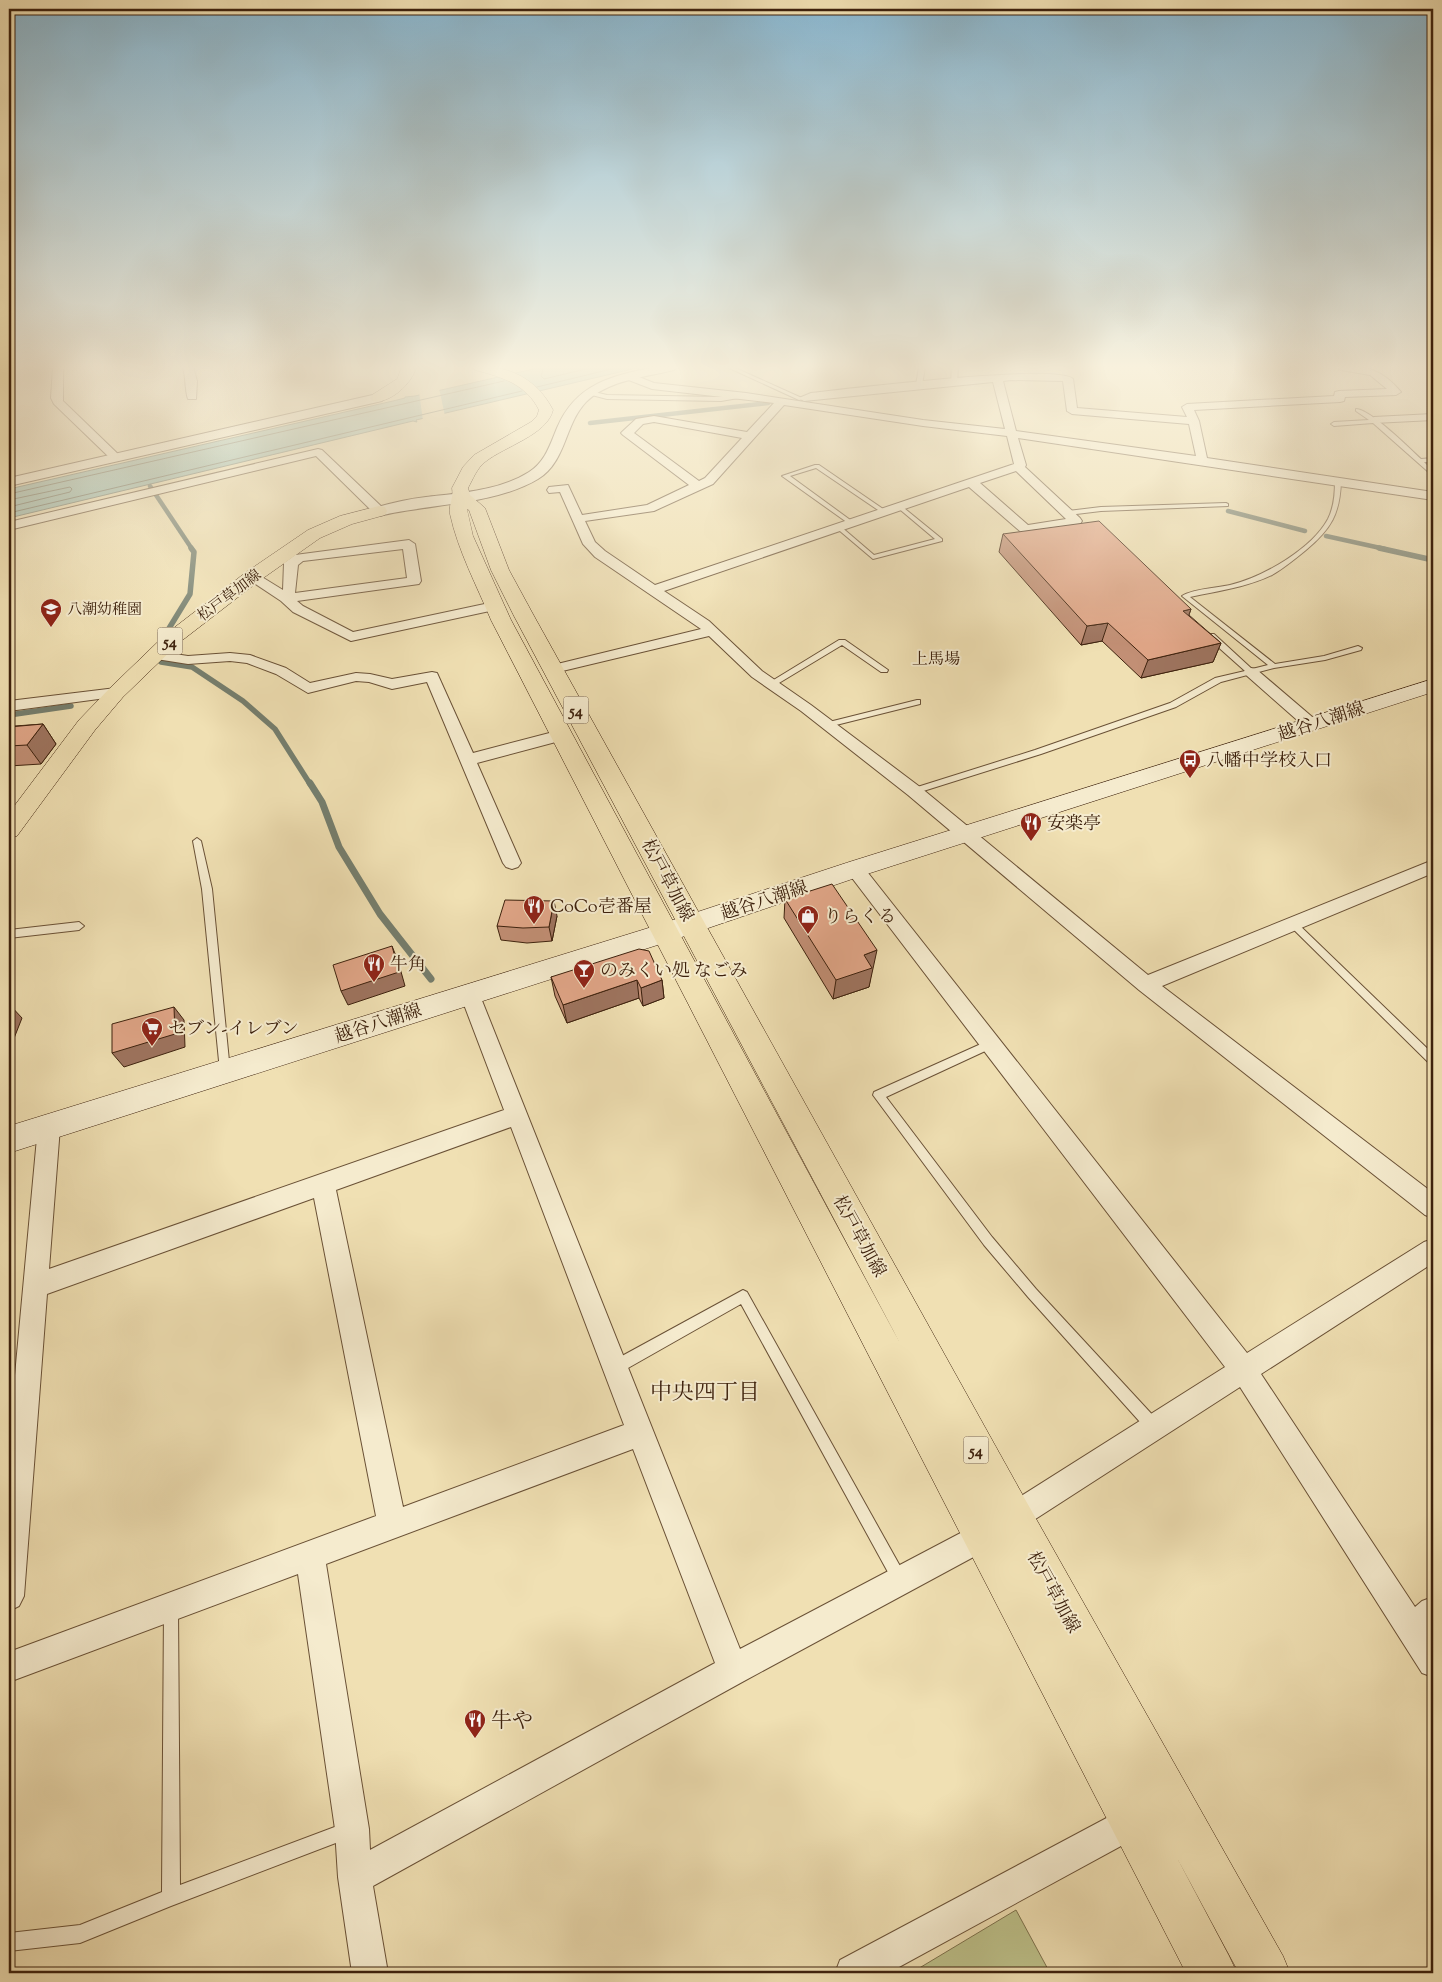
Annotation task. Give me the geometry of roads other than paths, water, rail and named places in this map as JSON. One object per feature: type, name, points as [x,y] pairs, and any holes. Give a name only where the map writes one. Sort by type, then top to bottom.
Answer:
[{"type":"main road","name":"松戸草加線","points":[[478,459],[470,467],[460,488],[462,497],[458,511],[464,536],[494,606],[561,735],[678,929],[1012,1515],[1266,1973]]},
{"type":"main road","name":"松戸草加線","points":[[462,497],[477,508],[500,570],[554,669],[678,929],[982,1537],[1212,1973]]},
{"type":"main road","name":"松戸草加線","points":[[9,830],[67,752],[116,693],[173,638],[252,577],[314,534],[346,520],[379,511]]},
{"type":"main road","name":"越谷八潮線","points":[[9,1140],[678,929],[855,870],[1432,686]]},
{"type":"street","points":[[9,482],[104,459]]},
{"type":"street","points":[[9,526],[287,459]]},
{"type":"street","points":[[326,459],[379,511],[494,491],[516,484],[535,474],[550,459]]},
{"type":"street","points":[[662,459],[699,487]]},
{"type":"street","points":[[577,519],[650,508],[709,482],[729,459]]},
{"type":"street","points":[[1018,468],[1020,465],[1019,459]]},
{"type":"street","points":[[1198,459],[1433,496]]},
{"type":"street","points":[[655,589],[883,511],[1018,468]]},
{"type":"street","points":[[971,482],[1025,529],[1076,521],[1018,468]]},
{"type":"street","points":[[553,490],[564,488],[589,544],[600,554],[655,589],[704,624],[757,674],[828,725],[914,791],[1146,984],[1433,1207]]},
{"type":"street","points":[[409,544],[414,581],[286,598],[290,589],[290,563],[300,558],[409,544]]},
{"type":"street","points":[[252,577],[286,598],[298,609],[351,637],[494,606]]},
{"type":"street","points":[[554,669],[712,631]]},
{"type":"street","points":[[155,655],[188,660],[230,657],[250,659],[281,671],[308,688],[356,677],[370,678],[392,684],[432,676],[512,863]]},
{"type":"street","points":[[1251,672],[1311,724]]},
{"type":"street","points":[[9,706],[116,693]]},
{"type":"street","points":[[468,760],[561,735]]},
{"type":"street","points":[[1146,984],[1433,866]]},
{"type":"street","points":[[855,870],[1243,1369],[1422,1620],[1433,1662]]},
{"type":"street","points":[[470,994],[733,1670]]},
{"type":"street","points":[[36,1286],[517,1115]]},
{"type":"street","points":[[9,1596],[49,1127]]},
{"type":"street","points":[[324,1183],[392,1524]]},
{"type":"street","points":[[355,1877],[733,1670],[982,1537],[1012,1515],[1098,1463],[1243,1369],[1433,1250]]},
{"type":"street","points":[[9,1667],[310,1557],[392,1524],[640,1433]]},
{"type":"street","points":[[310,1557],[352,1829],[355,1877],[370,1973]]},
{"type":"street","points":[[853,1973],[1131,1822]]},
{"type":"lane","points":[[1420,461],[1433,460]]},
{"type":"lane","points":[[1420,461],[1433,474]]},
{"type":"lane","points":[[883,511],[817,466],[784,476],[844,524],[873,556],[940,540],[899,506]]},
{"type":"lane","points":[[1274,666],[1185,596],[1257,578],[1272,572],[1295,556],[1325,530],[1332,521],[1338,502],[1338,481]]},
{"type":"lane","points":[[1068,513],[1101,509],[1226,506]]},
{"type":"lane","points":[[1202,627],[1251,672]]},
{"type":"lane","points":[[770,684],[842,642],[884,670]]},
{"type":"lane","points":[[914,791],[1038,752],[1173,705],[1218,680],[1274,666],[1326,658],[1358,648]]},
{"type":"lane","points":[[828,725],[917,702]]},
{"type":"lane","points":[[197,841],[207,889],[225,1072]]},
{"type":"lane","points":[[1292,923],[1433,1060]]},
{"type":"lane","points":[[9,934],[78,926]]},
{"type":"lane","points":[[992,1044],[878,1095],[988,1241],[1032,1293],[1154,1427]]},
{"type":"lane","points":[[616,1367],[743,1296],[900,1581]]},
{"type":"lane","points":[[171,1608],[171,1897]]},
{"type":"lane","points":[[9,1942],[80,1934],[171,1897],[352,1829]]},
{"type":"water","points":[[138,459],[253,459],[9,518],[9,489]]},
{"type":"waterway","points":[[150,486],[192,549]]},
{"type":"waterway","points":[[1228,511],[1305,531]]},
{"type":"waterway","points":[[1326,536],[1385,549]]},
{"type":"waterway","points":[[168,630],[190,594],[194,552],[191,548]]},
{"type":"waterway","points":[[1379,548],[1433,560]]},
{"type":"waterway","points":[[161,662],[192,667],[243,701],[275,729],[310,784]]},
{"type":"waterway","points":[[9,715],[71,706]]},
{"type":"waterway","points":[[310,783],[322,802],[339,847],[380,914],[431,979]]},
{"type":"place","name":"八潮幼稚園","points":[[51,628]]},
{"type":"place","name":"八幡中学校入口","points":[[1190,779]]},
{"type":"place","name":"安楽亭","points":[[1031,842]]},
{"type":"place","name":"CoCo壱番屋","points":[[534,925]]},
{"type":"place","name":"りらくる","points":[[808,935]]},
{"type":"place","name":"牛角","points":[[374,983]]},
{"type":"place","name":"のみくい処 なごみ","points":[[584,989]]},
{"type":"place","name":"セブン-イレブン","points":[[152,1047]]},
{"type":"place","name":"牛や","points":[[475,1739]]},
{"type":"district","name":"上馬場","points":[[936,658]]},
{"type":"district","name":"中央四丁目","points":[[705,1391]]}]
